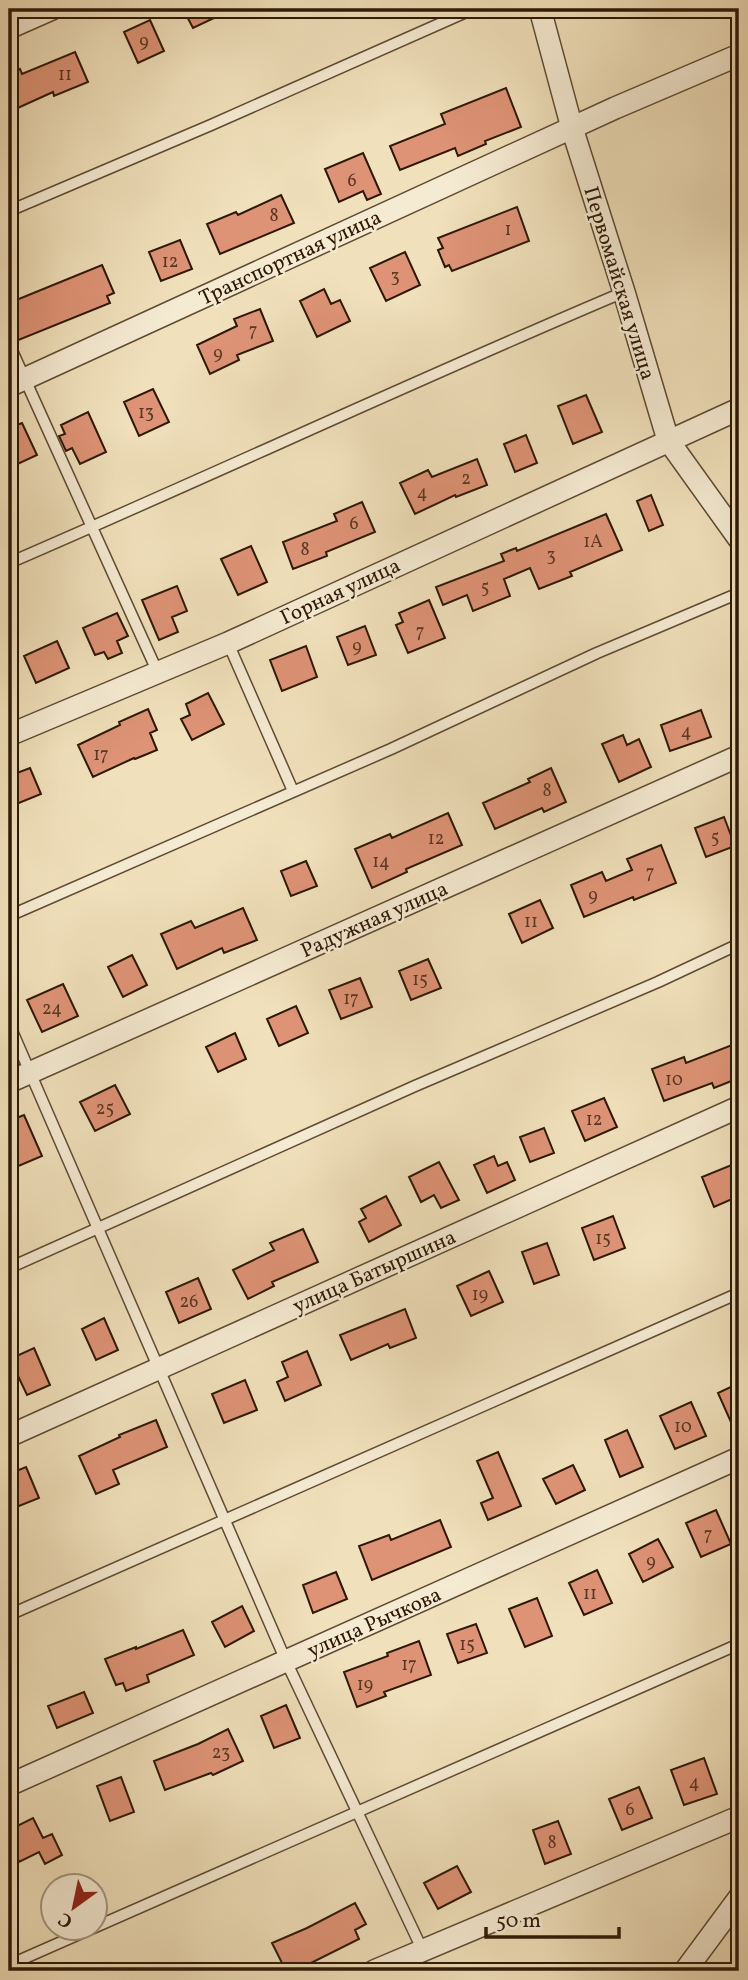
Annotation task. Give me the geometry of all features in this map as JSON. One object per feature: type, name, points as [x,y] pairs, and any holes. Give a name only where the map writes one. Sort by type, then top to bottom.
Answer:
[{"type":"street","points":[[9,28],[52,9]]},
{"type":"street","name":"Первомайская улица","points":[[540,9],[572,128],[668,440],[739,539]]},
{"type":"street","name":"Транспортная улица","points":[[16,382],[572,128],[739,55]]},
{"type":"street","name":"Горная улица","points":[[9,735],[228,643],[739,409]]},
{"type":"street","name":"Радужная улица","points":[[9,1082],[739,756]]},
{"type":"street","name":"улица Батыршина","points":[[9,1436],[739,1107]]},
{"type":"street","name":"улица Рычкова","points":[[9,1785],[739,1458]]},
{"type":"street","points":[[374,1971],[739,1817]]},
{"type":"street","points":[[685,1971],[739,1898]]},
{"type":"lane","points":[[9,211],[473,9]]},
{"type":"lane","points":[[9,563],[509,340],[624,292]]},
{"type":"lane","points":[[9,344],[16,382],[92,527],[158,673]]},
{"type":"lane","points":[[9,916],[391,749],[597,653],[739,593]]},
{"type":"lane","points":[[228,643],[293,791]]},
{"type":"lane","points":[[9,1268],[739,944]]},
{"type":"lane","points":[[9,1024],[286,1661],[422,1950]]},
{"type":"lane","points":[[9,1615],[739,1293]]},
{"type":"lane","points":[[9,1965],[739,1644]]},
{"type":"building","points":[[183,9],[233,9],[193,28]]},
{"type":"building","points":[[150,20],[164,51],[138,63],[124,32]]},
{"type":"building","points":[[75,52],[88,82],[54,96],[53,92],[9,112],[9,75],[20,69],[22,74]]},
{"type":"building","points":[[506,88],[521,127],[485,141],[486,144],[458,156],[455,148],[400,170],[390,146],[445,124],[441,114]]},
{"type":"building","points":[[363,153],[381,194],[367,200],[363,191],[339,202],[325,169]]},
{"type":"building","points":[[281,195],[294,223],[220,254],[207,224],[236,212],[238,215]]},
{"type":"building","points":[[517,207],[529,241],[452,271],[449,265],[445,267],[438,250],[443,248],[438,238]]},
{"type":"building","points":[[180,240],[192,269],[161,281],[149,252]]},
{"type":"building","points":[[405,252],[420,285],[386,301],[370,268]]},
{"type":"building","points":[[102,265],[114,293],[107,296],[110,303],[16,341],[9,326],[9,303]]},
{"type":"building","points":[[324,289],[331,304],[340,300],[350,321],[317,337],[300,301]]},
{"type":"building","points":[[260,309],[273,341],[237,355],[239,360],[210,374],[197,345],[237,326],[234,319]]},
{"type":"building","points":[[153,389],[169,422],[139,436],[124,402]]},
{"type":"building","points":[[586,395],[602,432],[573,444],[558,406]]},
{"type":"building","points":[[88,412],[106,452],[80,464],[72,448],[66,451],[59,436],[65,434],[61,425]]},
{"type":"building","points":[[22,423],[37,455],[9,468],[9,428]]},
{"type":"building","points":[[526,435],[537,463],[515,472],[504,444]]},
{"type":"building","points":[[477,459],[487,485],[456,497],[455,495],[415,514],[400,483],[428,470],[432,477]]},
{"type":"building","points":[[651,495],[663,525],[649,531],[637,501]]},
{"type":"building","points":[[362,502],[375,532],[326,552],[327,556],[293,569],[283,542],[337,521],[334,514]]},
{"type":"building","points":[[606,514],[622,550],[570,572],[572,576],[539,589],[530,568],[504,579],[510,596],[473,611],[467,595],[443,605],[436,587],[504,561],[501,554],[516,548],[517,551]]},
{"type":"building","points":[[251,546],[267,582],[238,595],[221,559]]},
{"type":"building","points":[[177,586],[187,611],[172,617],[178,632],[159,640],[142,600]]},
{"type":"building","points":[[429,600],[445,638],[408,653],[396,625],[403,622],[399,613]]},
{"type":"building","points":[[117,613],[128,636],[117,641],[122,653],[108,659],[104,652],[95,655],[83,628]]},
{"type":"building","points":[[365,626],[376,655],[348,665],[337,637]]},
{"type":"building","points":[[57,641],[69,668],[36,683],[24,656]]},
{"type":"building","points":[[306,646],[317,677],[282,691],[270,660]]},
{"type":"building","points":[[208,693],[224,724],[192,740],[181,719],[190,715],[186,704]]},
{"type":"building","points":[[148,709],[157,730],[150,733],[157,750],[93,777],[78,745]]},
{"type":"building","points":[[701,710],[711,737],[670,751],[661,725]]},
{"type":"building","points":[[623,735],[627,745],[639,739],[651,767],[619,782],[602,744]]},
{"type":"building","points":[[30,768],[41,794],[9,807],[9,776]]},
{"type":"building","points":[[551,768],[566,802],[544,812],[542,808],[495,829],[483,803],[530,782],[528,779]]},
{"type":"building","points":[[448,813],[462,845],[406,869],[407,872],[372,888],[355,849],[390,834],[392,838]]},
{"type":"building","points":[[724,817],[735,846],[706,857],[695,828]]},
{"type":"building","points":[[661,845],[676,883],[584,917],[571,885],[602,872],[606,881],[632,870],[627,859]]},
{"type":"building","points":[[306,861],[317,886],[291,896],[281,871]]},
{"type":"building","points":[[540,900],[553,928],[522,943],[509,914]]},
{"type":"building","points":[[243,908],[257,940],[224,953],[222,948],[177,969],[161,934],[191,921],[195,928]]},
{"type":"building","points":[[132,955],[147,985],[123,997],[108,967]]},
{"type":"building","points":[[428,959],[441,988],[411,1000],[399,971]]},
{"type":"building","points":[[360,978],[372,1007],[341,1019],[329,990]]},
{"type":"building","points":[[63,984],[78,1016],[42,1032],[27,1000]]},
{"type":"building","points":[[296,1006],[308,1033],[279,1046],[267,1019]]},
{"type":"building","points":[[235,1033],[246,1059],[218,1072],[206,1047]]},
{"type":"building","points":[[732,1045],[739,1064],[739,1078],[714,1088],[712,1083],[664,1101],[652,1069],[684,1057],[686,1063]]},
{"type":"building","points":[[115,1085],[130,1114],[95,1131],[80,1102]]},
{"type":"building","points":[[604,1098],[617,1127],[585,1141],[572,1111]]},
{"type":"building","points":[[24,1115],[42,1156],[9,1170],[9,1121]]},
{"type":"building","points":[[544,1128],[554,1153],[530,1162],[520,1137]]},
{"type":"building","points":[[494,1156],[498,1166],[507,1162],[515,1180],[487,1193],[474,1165]]},
{"type":"building","points":[[439,1162],[459,1200],[441,1208],[434,1195],[421,1202],[409,1177]]},
{"type":"building","points":[[734,1164],[739,1177],[739,1196],[714,1207],[702,1177]]},
{"type":"building","points":[[386,1196],[401,1225],[369,1242],[359,1222],[366,1218],[361,1209]]},
{"type":"building","points":[[613,1216],[625,1248],[594,1260],[582,1228]]},
{"type":"building","points":[[303,1229],[318,1262],[272,1282],[274,1286],[248,1299],[233,1270],[274,1250],[270,1243]]},
{"type":"building","points":[[547,1243],[559,1275],[534,1284],[522,1252]]},
{"type":"building","points":[[489,1271],[503,1302],[471,1316],[457,1286]]},
{"type":"building","points":[[198,1278],[211,1309],[179,1323],[166,1292]]},
{"type":"building","points":[[405,1309],[416,1338],[390,1348],[388,1344],[351,1360],[340,1335]]},
{"type":"building","points":[[104,1318],[118,1350],[96,1360],[82,1329]]},
{"type":"building","points":[[34,1348],[50,1385],[27,1395],[10,1359]]},
{"type":"building","points":[[307,1351],[321,1385],[285,1401],[277,1382],[288,1377],[282,1362]]},
{"type":"building","points":[[245,1380],[257,1410],[224,1423],[212,1394]]},
{"type":"building","points":[[739,1383],[739,1440],[718,1393]]},
{"type":"building","points":[[691,1402],[706,1436],[675,1449],[660,1416]]},
{"type":"building","points":[[156,1420],[167,1447],[113,1470],[119,1484],[96,1494],[79,1456]]},
{"type":"building","points":[[627,1430],[643,1467],[620,1477],[605,1440]]},
{"type":"building","points":[[498,1452],[521,1506],[488,1520],[481,1503],[493,1498],[477,1461]]},
{"type":"building","points":[[573,1465],[585,1490],[556,1504],[543,1479]]},
{"type":"building","points":[[26,1467],[39,1498],[9,1510],[9,1474]]},
{"type":"building","points":[[716,1510],[731,1544],[701,1557],[686,1523]]},
{"type":"building","points":[[440,1520],[451,1547],[372,1580],[359,1546],[389,1535],[391,1540]]},
{"type":"building","points":[[658,1539],[673,1567],[643,1582],[629,1554]]},
{"type":"building","points":[[597,1570],[612,1603],[584,1615],[569,1583]]},
{"type":"building","points":[[336,1572],[347,1599],[313,1613],[303,1585]]},
{"type":"building","points":[[537,1598],[552,1636],[525,1647],[509,1609]]},
{"type":"building","points":[[242,1606],[254,1631],[225,1647],[212,1622]]},
{"type":"building","points":[[476,1624],[487,1653],[458,1663],[447,1634]]},
{"type":"building","points":[[183,1630],[194,1655],[147,1675],[149,1682],[126,1691],[123,1683],[116,1685],[105,1659]]},
{"type":"building","points":[[419,1641],[431,1675],[384,1692],[386,1696],[357,1707],[344,1672]]},
{"type":"building","points":[[84,1692],[93,1713],[57,1728],[48,1706]]},
{"type":"building","points":[[286,1705],[300,1738],[274,1748],[261,1716]]},
{"type":"building","points":[[228,1729],[243,1761],[213,1775],[211,1773],[165,1790],[154,1761]]},
{"type":"building","points":[[704,1758],[717,1794],[684,1805],[671,1770]]},
{"type":"building","points":[[121,1777],[134,1812],[110,1821],[97,1786]]},
{"type":"building","points":[[639,1787],[652,1818],[622,1830],[609,1799]]},
{"type":"building","points":[[33,1818],[43,1838],[52,1834],[62,1855],[45,1864],[39,1852],[19,1862],[9,1840],[9,1830]]},
{"type":"building","points":[[558,1821],[571,1854],[545,1864],[533,1830]]},
{"type":"building","points":[[457,1866],[471,1892],[438,1909],[424,1883]]},
{"type":"building","points":[[355,1903],[366,1924],[355,1930],[359,1939],[295,1971],[286,1971],[272,1943]]}]
